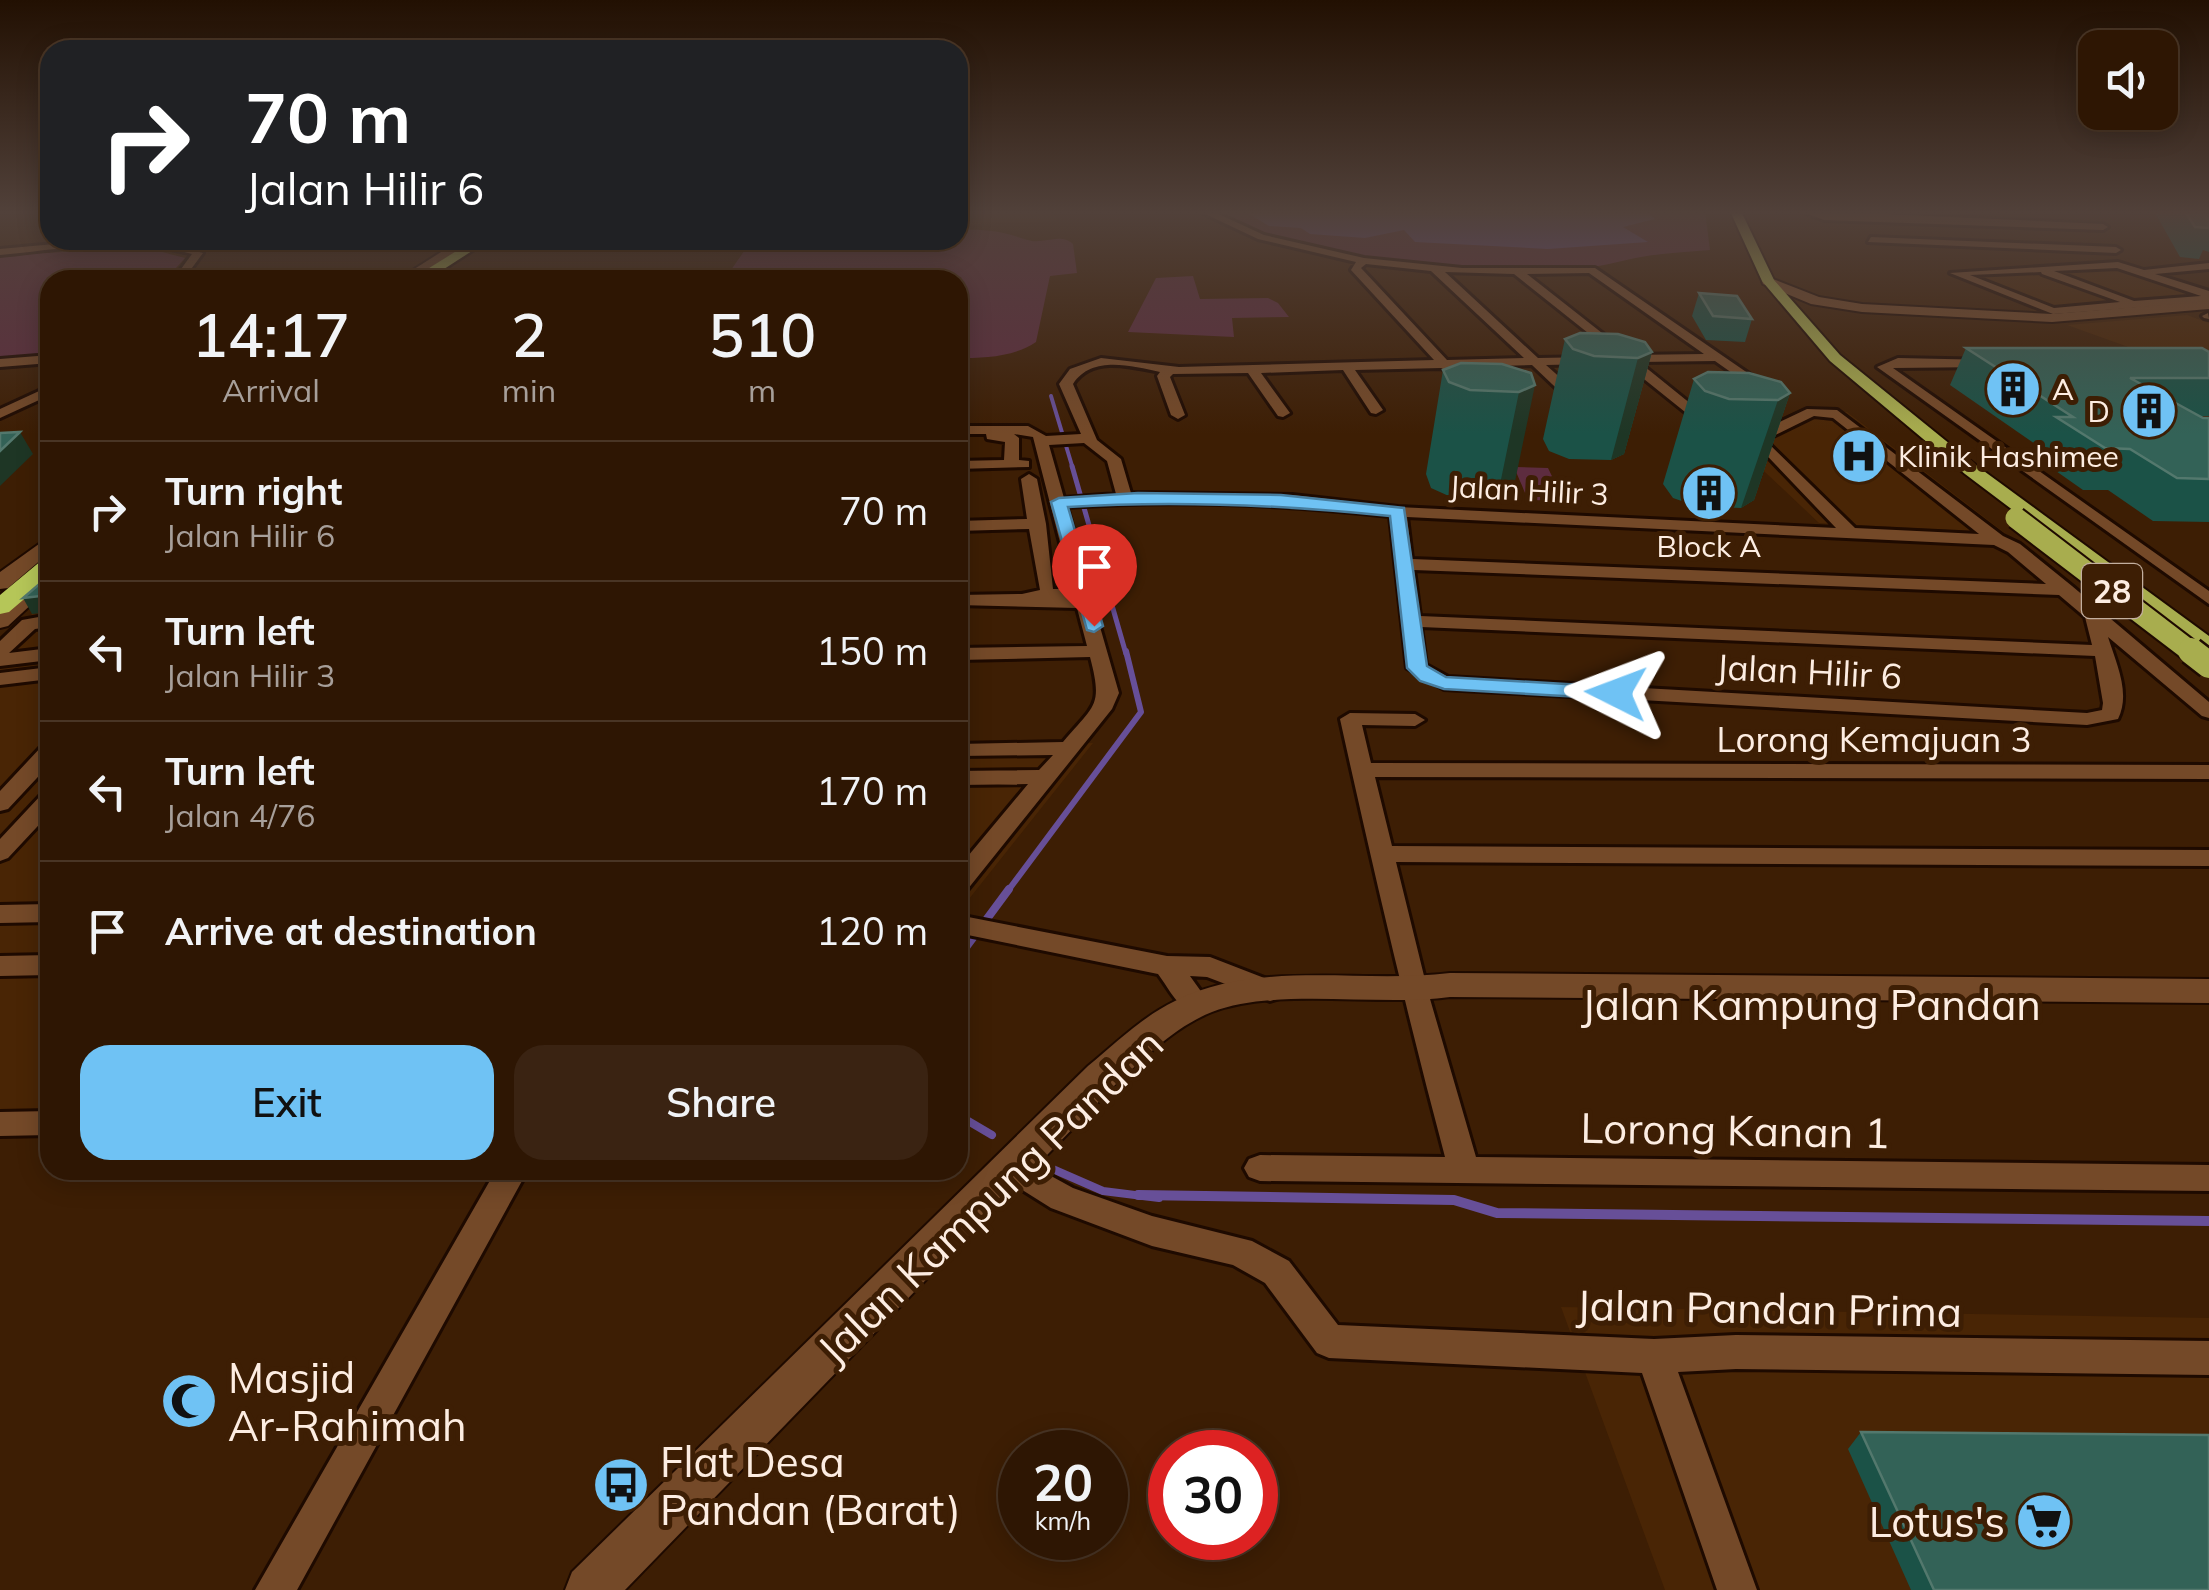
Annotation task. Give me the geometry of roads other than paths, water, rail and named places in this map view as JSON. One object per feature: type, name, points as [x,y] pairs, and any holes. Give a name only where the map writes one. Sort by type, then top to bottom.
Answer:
[{"type":"highway","name":"28","points":[[1755,285],[1809,352],[1951,470],[2026,518],[2209,648]]},
{"type":"highway","name":"28","points":[[1772,285],[1819,342],[1872,391],[2209,666]]},
{"type":"highway","points":[[0,592],[40,559]]},
{"type":"highway","points":[[0,605],[40,571]]},
{"type":"street","points":[[1372,285],[1456,376]]},
{"type":"street","points":[[1452,285],[1585,408]]},
{"type":"street","points":[[1535,285],[1712,426]]},
{"type":"street","points":[[1613,285],[1778,398]]},
{"type":"street","points":[[1779,285],[1804,297],[1846,307],[2052,318],[2209,307]]},
{"type":"street","points":[[1986,285],[2053,311],[2137,304],[2209,307]]},
{"type":"street","points":[[2083,285],[2137,304]]},
{"type":"street","points":[[2165,285],[2209,307]]},
{"type":"street","points":[[2035,305],[2029,307],[2052,318]]},
{"type":"street","points":[[1819,342],[1824,317],[1842,312],[2068,321],[2209,307]]},
{"type":"street","points":[[1082,438],[1066,384],[1069,376],[1100,362],[1170,370],[1718,357]]},
{"type":"street","points":[[0,363],[40,359]]},
{"type":"street","points":[[2009,363],[1898,362],[1882,367],[2209,598]]},
{"type":"street","points":[[1346,366],[1376,410]]},
{"type":"street","points":[[1252,368],[1283,414]]},
{"type":"street","points":[[1170,370],[1163,376],[1178,416]]},
{"type":"street","points":[[0,414],[40,395]]},
{"type":"street","points":[[1849,532],[1758,439],[1812,412],[1837,414],[1997,540],[2014,548],[2209,712]]},
{"type":"street","points":[[968,433],[1028,430],[1050,440],[1082,438],[1114,459],[1125,498]]},
{"type":"street","points":[[968,434],[1012,438],[1038,524],[1046,586]]},
{"type":"street","points":[[968,872],[1104,704],[1109,692],[1050,440]]},
{"type":"street","points":[[968,466],[1022,469]]},
{"type":"street","name":"Jalan Hilir 3","points":[[1066,502],[1125,498],[1292,500],[1398,512],[1997,540]]},
{"type":"street","name":"Jalan Hilir 6","points":[[1398,512],[1417,668],[1427,677],[1444,683],[2087,719],[2111,715],[2116,702],[2101,651]]},
{"type":"street","points":[[968,526],[1038,524]]},
{"type":"street","points":[[0,582],[40,550]]},
{"type":"street","points":[[1404,564],[2066,590]]},
{"type":"street","points":[[0,621],[40,585]]},
{"type":"street","points":[[968,600],[1026,599],[1030,603],[1086,598]]},
{"type":"street","points":[[1411,621],[2101,651],[2094,613]]},
{"type":"street","points":[[0,651],[24,628],[40,624]]},
{"type":"street","points":[[2136,649],[2209,648]]},
{"type":"street","points":[[968,654],[1100,651]]},
{"type":"street","points":[[0,660],[40,655]]},
{"type":"street","points":[[0,678],[40,674]]},
{"type":"street","points":[[1415,720],[1350,719],[1414,992],[1464,1169]]},
{"type":"street","points":[[968,750],[1069,748]]},
{"type":"street","points":[[0,804],[40,762]]},
{"type":"street","name":"Lorong Kemajuan 3","points":[[1360,770],[2209,772]]},
{"type":"street","points":[[968,778],[1046,776]]},
{"type":"street","points":[[0,853],[40,810]]},
{"type":"street","points":[[1381,854],[2209,858]]},
{"type":"street","points":[[0,914],[40,914]]},
{"type":"street","points":[[968,927],[1167,966],[1210,967],[1270,992]]},
{"type":"street","points":[[0,966],[40,965]]},
{"type":"street","points":[[1167,966],[1196,1004]]},
{"type":"street","name":"Jalan Kampung Pandan","points":[[590,1590],[1011,1166],[1128,1053],[1196,1004],[1231,994],[1414,992],[1450,984],[2209,990]]},
{"type":"street","name":"Jalan Kampung Pandan","points":[[1414,992],[1454,1001],[2209,1007]]},
{"type":"street","points":[[0,1124],[40,1123]]},
{"type":"street","name":"Jalan Pandan Prima","points":[[1011,1166],[1062,1198],[1152,1231],[1240,1252],[1277,1272],[1329,1341],[1654,1356],[1736,1352],[2209,1358]]},
{"type":"street","name":"Lorong Kanan 1","points":[[1260,1168],[2209,1178]]},
{"type":"street","points":[[275,1590],[506,1180]]},
{"type":"street","points":[[1654,1356],[1737,1590]]},
{"type":"waterway","points":[[1051,396],[1073,469]]},
{"type":"waterway","points":[[1072,466],[1126,654]]},
{"type":"waterway","points":[[1007,892],[1141,712],[1126,651]]},
{"type":"waterway","points":[[968,944],[1009,889]]},
{"type":"waterway","points":[[968,1121],[992,1135]]},
{"type":"waterway","points":[[1048,1167],[1103,1191],[1159,1198]]},
{"type":"waterway","points":[[1138,1195],[1454,1200],[1497,1213],[2209,1221]]},
{"type":"place","name":"A","points":[[2013,389]]},
{"type":"place","name":"D","points":[[2149,411]]},
{"type":"place","name":"Klinik Hashimee","points":[[1859,456]]},
{"type":"place","name":"Block A","points":[[1709,493]]},
{"type":"place","name":"Masjid Ar-Rahimah","points":[[189,1401]]},
{"type":"place","name":"Flat Desa Pandan (Barat)","points":[[621,1485]]},
{"type":"place","name":"Lotus's","points":[[2044,1521]]}]
